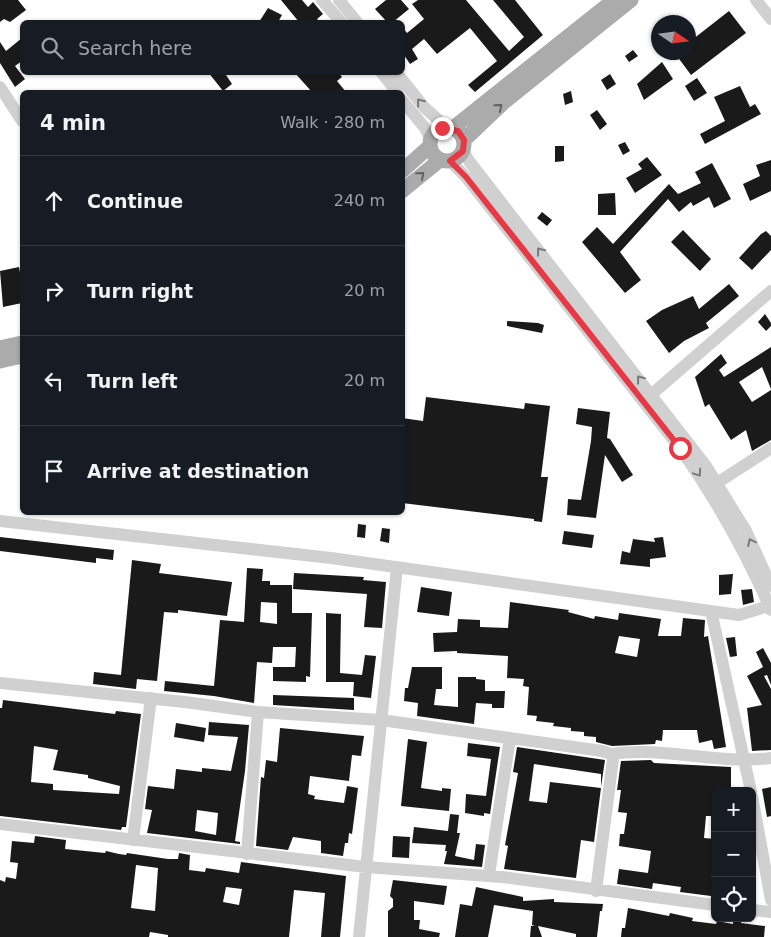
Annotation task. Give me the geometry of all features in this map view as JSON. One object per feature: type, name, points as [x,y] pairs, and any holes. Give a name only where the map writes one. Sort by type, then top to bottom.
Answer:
[{"type":"main road","points":[[405,168],[431,143],[437,131],[450,128],[614,0]]},
{"type":"main road","points":[[405,188],[445,160],[460,156],[463,145],[504,103],[631,0]]},
{"type":"main road","points":[[450,128],[458,131],[463,145]]},
{"type":"main road","points":[[431,143],[435,156],[445,160]]},
{"type":"main road","points":[[0,348],[20,343]]},
{"type":"main road","points":[[0,361],[20,356]]},
{"type":"street","points":[[322,0],[338,20]]},
{"type":"street","points":[[756,0],[771,19]]},
{"type":"street","points":[[342,1],[356,20]]},
{"type":"street","points":[[383,75],[395,90]]},
{"type":"street","points":[[398,75],[424,107],[450,128]]},
{"type":"street","points":[[0,86],[20,118]]},
{"type":"street","points":[[405,104],[425,128],[431,143]]},
{"type":"street","points":[[463,145],[469,161],[652,394],[716,483],[766,559],[771,586]]},
{"type":"street","points":[[0,521],[397,567],[711,612],[739,615],[770,608],[750,564],[727,523],[700,477],[680,448],[466,177],[445,160]]},
{"type":"street","points":[[652,394],[771,291]]},
{"type":"street","points":[[716,483],[771,448]]},
{"type":"street","points":[[359,937],[397,567]]},
{"type":"street","points":[[711,612],[750,787]]},
{"type":"street","points":[[0,683],[150,698],[258,712],[381,720],[612,754],[634,751],[744,761],[771,758]]},
{"type":"street","points":[[133,840],[150,698]]},
{"type":"street","points":[[247,854],[258,712]]},
{"type":"street","points":[[489,876],[510,738]]},
{"type":"street","points":[[596,890],[613,759],[612,754]]},
{"type":"street","points":[[756,818],[771,900]]},
{"type":"street","points":[[0,824],[366,867],[489,876],[711,904]]},
{"type":"street","points":[[756,910],[771,912]]},
{"type":"building","points":[[0,0],[18,0],[26,10],[10,22],[4,19],[0,22]]},
{"type":"building","points":[[281,0],[302,0],[308,7],[313,2],[323,14],[318,20],[297,20]]},
{"type":"building","points":[[386,0],[401,0],[409,9],[395,20],[385,20],[375,9]]},
{"type":"building","points":[[418,0],[466,0],[509,51],[524,37],[493,0],[515,0],[543,35],[475,92],[468,85],[497,61],[470,28],[437,54],[424,39],[412,49],[418,59],[410,64],[405,56],[405,31],[407,33],[424,19],[412,4]]},
{"type":"building","points":[[268,8],[282,15],[279,20],[260,20]]},
{"type":"building","points":[[729,11],[746,33],[691,75],[680,60],[696,60],[696,37]]},
{"type":"building","points":[[20,40],[20,62],[15,66],[20,75],[25,79],[15,87],[0,63],[0,42],[6,51]]},
{"type":"building","points":[[633,50],[638,56],[629,62],[625,56]]},
{"type":"building","points":[[662,62],[673,79],[644,100],[637,84]]},
{"type":"building","points":[[610,74],[616,84],[607,90],[601,80]]},
{"type":"building","points":[[210,75],[226,75],[232,84],[222,90]]},
{"type":"building","points":[[297,75],[340,75],[342,77],[337,81],[344,90],[310,90]]},
{"type":"building","points":[[697,78],[707,93],[694,101],[685,86]]},
{"type":"building","points":[[740,86],[750,107],[755,104],[761,114],[705,144],[700,134],[725,121],[714,97]]},
{"type":"building","points":[[571,91],[573,102],[565,105],[563,94]]},
{"type":"building","points":[[597,110],[607,124],[600,130],[590,115]]},
{"type":"building","points":[[625,142],[630,151],[623,155],[618,145]]},
{"type":"building","points":[[555,146],[564,146],[564,161],[555,162]]},
{"type":"building","points":[[647,157],[662,175],[635,193],[626,178],[642,169],[638,164]]},
{"type":"building","points":[[771,160],[771,191],[750,201],[743,184],[760,176],[756,165]]},
{"type":"building","points":[[712,163],[731,199],[714,208],[709,197],[693,206],[691,202],[679,212],[668,199],[620,252],[641,280],[625,293],[582,242],[597,227],[613,244],[669,184],[678,194],[701,183],[695,172]]},
{"type":"building","points":[[615,193],[616,215],[598,215],[598,194]]},
{"type":"building","points":[[542,212],[552,220],[547,226],[537,218]]},
{"type":"building","points":[[683,230],[711,259],[700,271],[671,242]]},
{"type":"building","points":[[766,231],[771,236],[771,250],[752,270],[739,258]]},
{"type":"building","points":[[19,267],[20,303],[3,307],[0,271]]},
{"type":"building","points":[[729,284],[739,296],[706,323],[709,328],[684,341],[669,353],[646,321],[662,310],[693,296],[699,309]]},
{"type":"building","points":[[765,314],[771,323],[771,326],[766,331],[758,322]]},
{"type":"building","points":[[507,321],[544,325],[542,333],[507,326]]},
{"type":"building","points":[[771,347],[771,389],[762,367],[739,382],[752,402],[771,390],[771,440],[752,451],[746,430],[731,440],[709,404],[705,407],[695,377],[721,354],[727,363],[719,370],[724,377]]},
{"type":"building","points":[[426,397],[524,409],[525,403],[550,406],[541,477],[548,477],[542,522],[534,521],[534,519],[405,503],[405,418],[423,421]]},
{"type":"building","points":[[578,408],[610,412],[607,438],[610,439],[633,475],[622,482],[605,455],[596,518],[567,515],[568,499],[581,500],[591,441],[592,427],[576,424]]},
{"type":"building","points":[[358,524],[366,525],[365,538],[357,537]]},
{"type":"building","points":[[382,528],[390,529],[389,543],[380,541]]},
{"type":"building","points":[[564,531],[594,535],[592,548],[562,544]]},
{"type":"building","points":[[0,537],[114,550],[113,560],[96,558],[96,563],[0,551]]},
{"type":"building","points":[[663,537],[666,557],[650,559],[650,567],[620,564],[622,551],[630,553],[633,539],[655,542],[654,538]]},
{"type":"building","points":[[132,560],[161,564],[159,573],[232,582],[227,616],[178,610],[178,613],[164,612],[157,681],[137,679],[136,689],[93,684],[94,672],[121,675]]},
{"type":"building","points":[[247,568],[263,569],[262,581],[270,581],[270,585],[292,585],[292,613],[312,613],[310,677],[306,676],[306,682],[273,681],[273,667],[295,667],[296,647],[273,647],[272,663],[257,662],[254,703],[214,696],[164,691],[165,681],[214,686],[220,620],[244,622]],"holes":[[[261,602],[277,603],[277,624],[260,622]]]},
{"type":"building","points":[[294,573],[364,577],[363,580],[386,582],[382,628],[364,627],[367,594],[293,589]]},
{"type":"building","points":[[733,574],[731,594],[719,595],[719,575]]},
{"type":"building","points":[[421,587],[452,592],[449,616],[417,612]]},
{"type":"building","points":[[752,589],[754,602],[743,605],[741,590]]},
{"type":"building","points":[[510,602],[569,610],[568,612],[594,619],[595,616],[618,620],[619,613],[661,619],[658,636],[681,636],[683,618],[705,620],[704,637],[708,636],[726,747],[714,749],[712,740],[699,743],[697,730],[663,730],[662,741],[656,740],[655,744],[612,746],[596,742],[596,737],[584,736],[584,732],[553,726],[554,723],[536,721],[537,716],[527,715],[529,687],[523,686],[524,679],[507,678],[508,656],[457,653],[457,651],[434,652],[433,633],[457,632],[458,619],[480,620],[480,627],[508,628]],"holes":[[[619,636],[640,639],[637,657],[615,653]]]},
{"type":"building","points":[[326,613],[341,614],[340,673],[362,675],[365,655],[376,656],[371,698],[353,696],[354,682],[326,682]]},
{"type":"building","points":[[735,637],[737,656],[730,657],[726,638]]},
{"type":"building","points":[[763,648],[771,663],[771,685],[767,675],[764,676],[771,689],[771,750],[752,751],[747,708],[762,705],[747,676],[763,667],[756,652]]},
{"type":"building","points":[[412,667],[442,667],[442,689],[436,689],[434,705],[458,707],[458,677],[476,677],[476,679],[485,680],[485,691],[505,691],[504,708],[492,708],[492,704],[476,703],[474,724],[417,716],[418,703],[404,701],[405,688],[408,688]]},
{"type":"building","points":[[273,695],[354,698],[354,710],[273,705]]},
{"type":"building","points":[[3,700],[115,714],[116,711],[141,714],[126,827],[122,827],[121,830],[0,816],[0,708],[2,708]],"holes":[[[34,746],[58,750],[53,770],[88,775],[88,778],[120,786],[119,794],[53,790],[53,784],[31,782]]]},
{"type":"building","points":[[209,722],[249,725],[245,771],[235,841],[240,842],[240,844],[147,833],[152,810],[145,809],[148,786],[174,789],[176,769],[202,772],[202,768],[231,771],[238,737],[208,735]],"holes":[[[197,810],[218,813],[216,835],[195,831]]]},
{"type":"building","points":[[176,723],[206,728],[204,742],[174,737]]},
{"type":"building","points":[[280,728],[364,736],[361,756],[352,755],[349,781],[310,776],[308,794],[315,796],[314,799],[344,803],[347,786],[358,788],[352,834],[349,833],[348,843],[345,843],[343,856],[321,853],[321,841],[293,837],[288,850],[256,846],[261,777],[264,778],[266,760],[277,762]]},
{"type":"building","points":[[408,739],[427,742],[421,788],[442,791],[442,788],[451,789],[449,811],[401,806]]},
{"type":"building","points":[[468,743],[500,747],[490,814],[484,813],[484,816],[465,813],[466,794],[486,796],[491,759],[467,756]]},
{"type":"building","points":[[517,747],[605,760],[601,787],[601,774],[534,764],[529,801],[547,803],[550,782],[601,788],[594,842],[581,840],[576,878],[504,869],[508,846],[505,845],[518,773],[513,772]]},
{"type":"building","points":[[651,760],[654,763],[731,767],[731,787],[711,787],[711,816],[706,816],[704,838],[711,839],[711,896],[680,892],[681,887],[653,883],[652,889],[617,884],[619,869],[648,873],[651,851],[619,846],[620,834],[624,834],[627,813],[618,812],[621,790],[617,790],[621,761]]},
{"type":"building","points":[[771,787],[771,816],[767,817],[762,789]]},
{"type":"building","points":[[450,814],[459,815],[457,833],[460,833],[455,856],[474,860],[476,844],[485,845],[482,867],[444,864],[447,851],[445,851],[446,845],[412,843],[414,827],[448,831]]},
{"type":"building","points":[[35,836],[66,840],[65,849],[105,853],[106,851],[126,855],[127,853],[168,859],[178,859],[179,853],[190,855],[189,870],[205,872],[206,868],[239,873],[241,862],[346,876],[340,937],[321,937],[325,893],[294,890],[289,937],[168,937],[168,935],[150,932],[149,937],[0,937],[0,880],[5,882],[6,877],[16,879],[18,863],[10,862],[12,841],[34,843]],"holes":[[[136,865],[158,868],[155,911],[131,908]],[[226,887],[242,889],[239,905],[223,902]]]},
{"type":"building","points":[[393,836],[410,837],[409,858],[392,857]]},
{"type":"building","points":[[393,880],[447,886],[444,905],[414,901],[414,920],[420,920],[419,929],[440,933],[439,937],[388,937],[388,911],[393,907],[393,899],[390,896]]},
{"type":"building","points":[[476,887],[523,897],[523,901],[554,899],[554,902],[603,904],[602,911],[600,911],[597,937],[576,937],[576,934],[538,926],[542,937],[530,937],[531,926],[535,926],[532,925],[533,911],[494,905],[488,937],[455,937],[460,904],[472,906]]},
{"type":"building","points":[[628,908],[669,916],[670,913],[693,918],[692,921],[716,924],[717,922],[733,924],[733,922],[741,922],[765,926],[764,937],[621,937],[622,928],[625,928]]},
{"type":"route","points":[[442,128],[453,128],[462,135],[464,140],[463,151],[460,156],[450,161],[466,177],[680,448]]}]
